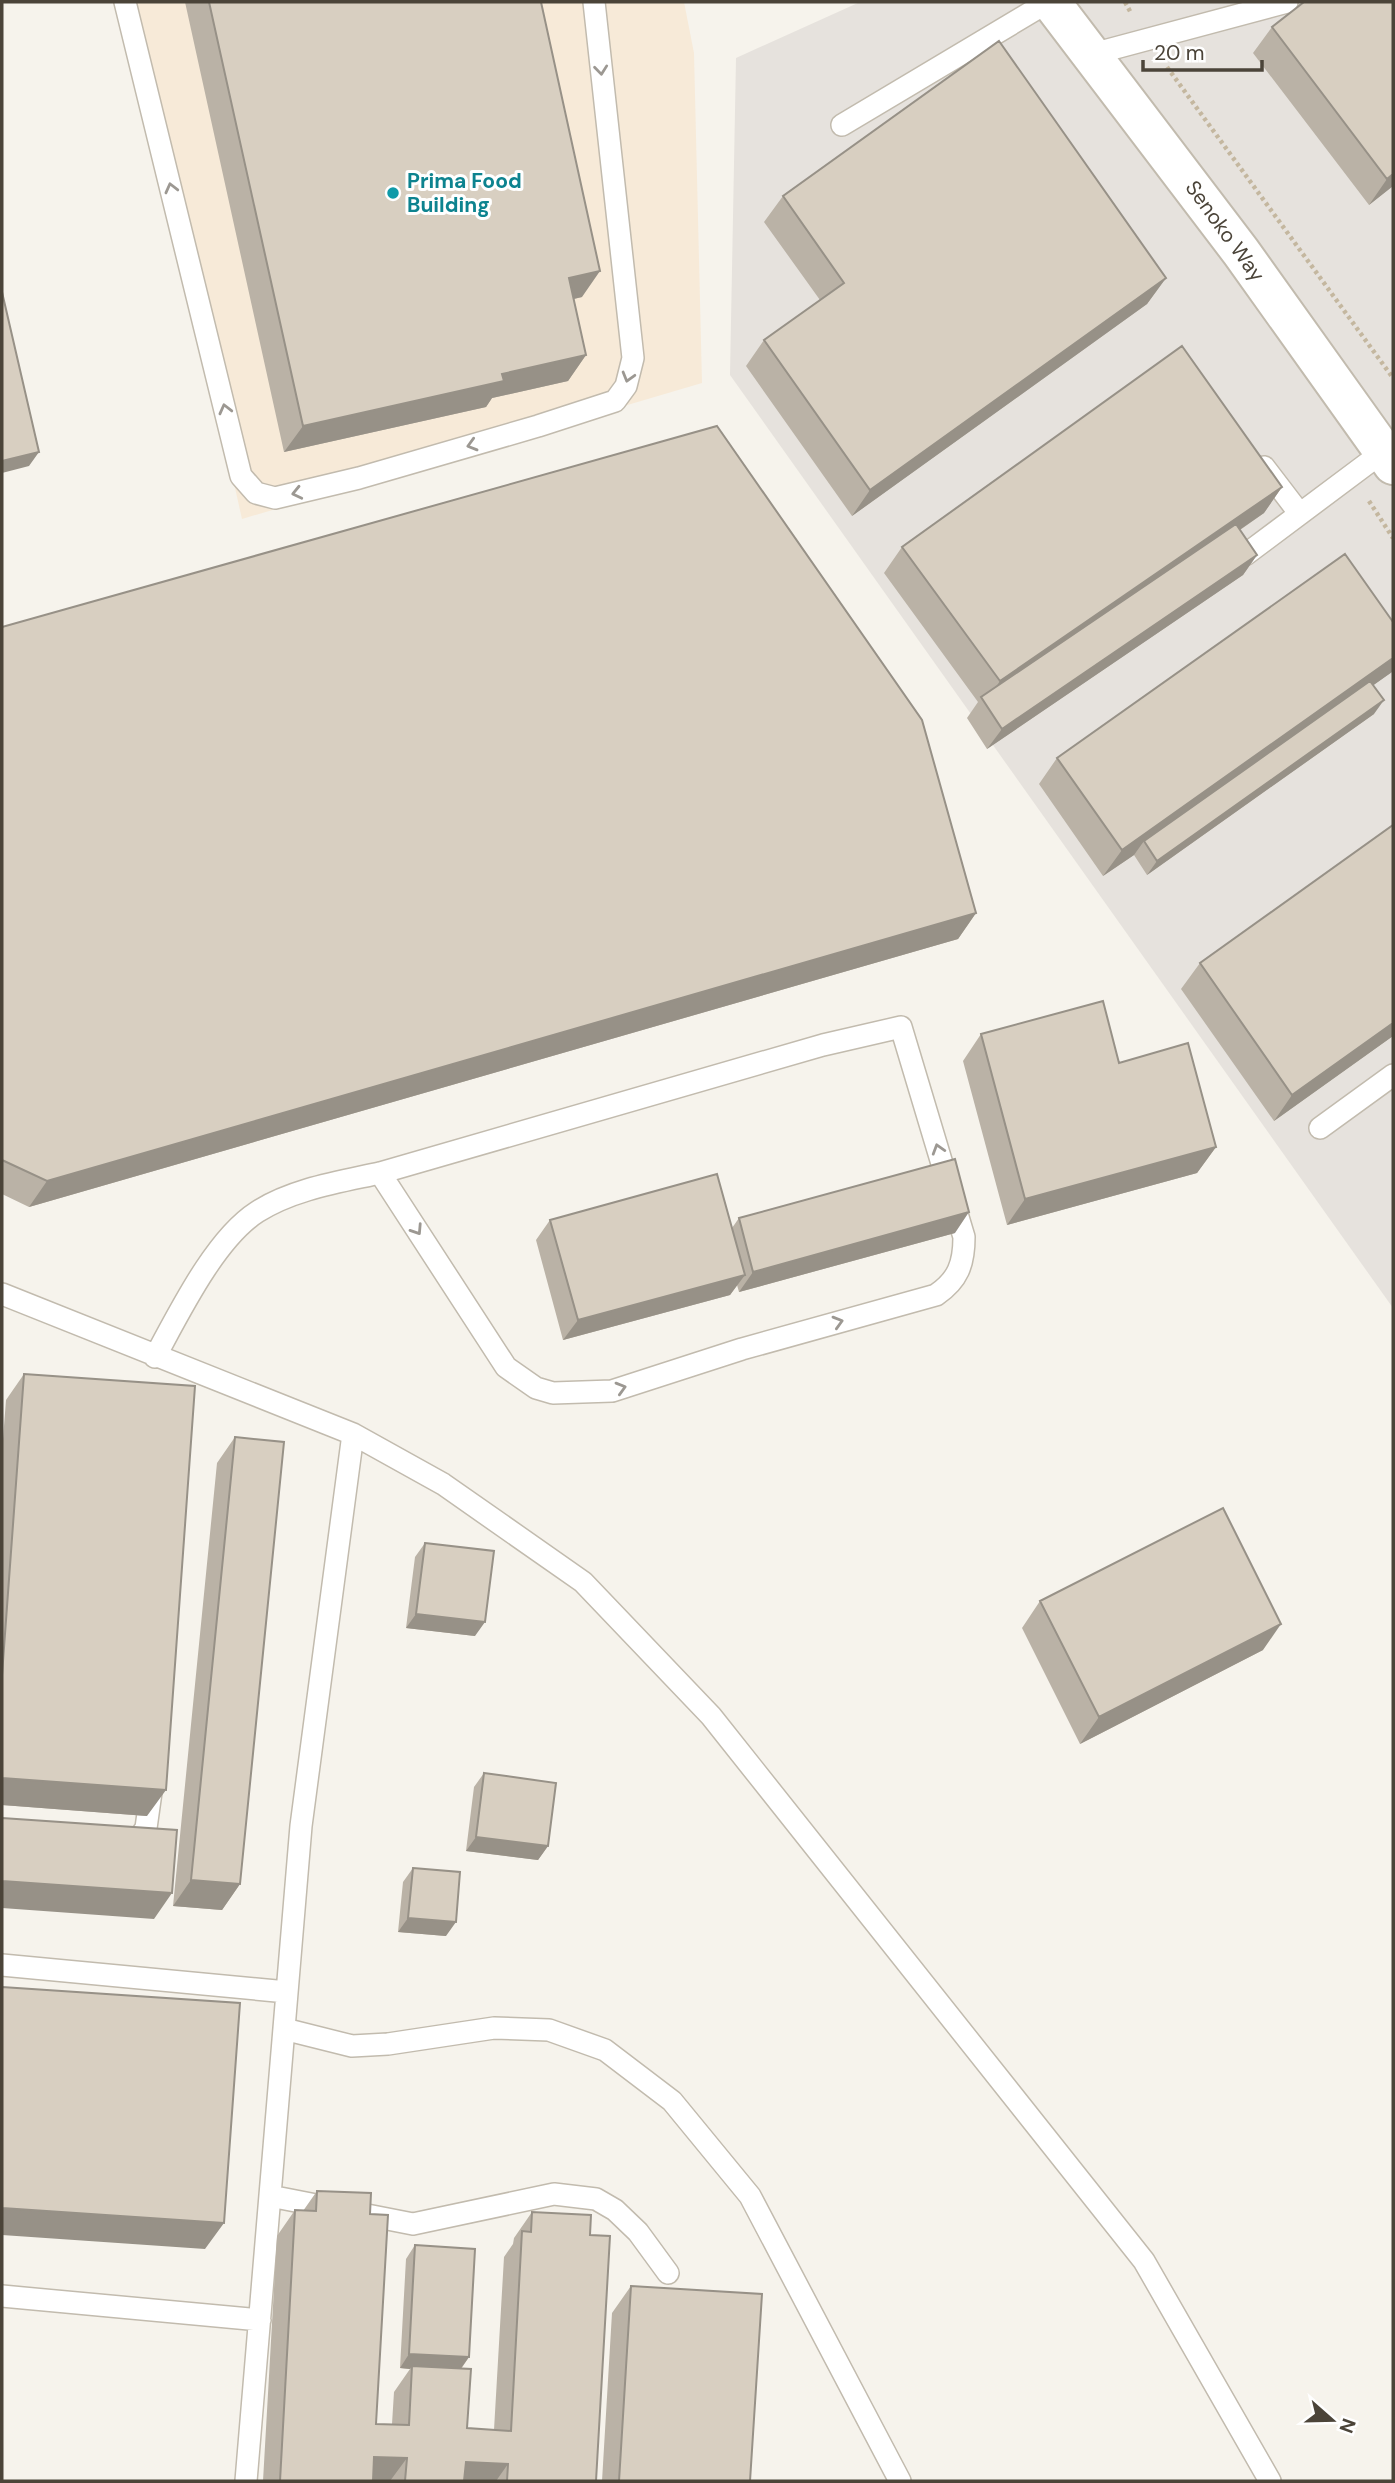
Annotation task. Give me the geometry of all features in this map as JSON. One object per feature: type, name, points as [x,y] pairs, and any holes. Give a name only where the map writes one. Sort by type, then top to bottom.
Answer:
[{"type":"street","name":"Senoko Way","points":[[1049,2],[1143,120],[1389,458]]},
{"type":"lane","points":[[125,2],[242,476],[256,493],[275,498],[359,478],[538,426],[615,401],[626,386],[633,358],[594,2]]},
{"type":"lane","points":[[842,125],[1049,2]]},
{"type":"lane","points":[[1089,55],[1287,2]]},
{"type":"lane","points":[[1252,452],[1300,514]]},
{"type":"lane","points":[[1245,555],[1300,514],[1389,458]]},
{"type":"lane","points":[[155,1357],[189,1295],[237,1228],[258,1212],[313,1188],[380,1172],[823,1045],[901,1027],[964,1237],[964,1255],[952,1284],[936,1295],[742,1349],[612,1391],[553,1393],[536,1388],[506,1367],[380,1172]]},
{"type":"lane","points":[[1320,1128],[1393,1075]]},
{"type":"lane","points":[[2,1294],[155,1357],[195,1380],[353,1434],[443,1484],[583,1582],[711,1716],[1144,2261],[1270,2481]]},
{"type":"lane","points":[[246,2481],[301,1826],[353,1434]]},
{"type":"lane","points":[[105,1841],[131,1842],[143,1835],[154,1761]]},
{"type":"lane","points":[[2,1965],[287,1992]]},
{"type":"lane","points":[[284,2029],[352,2046],[388,2044],[494,2028],[548,2030],[605,2050],[672,2101],[750,2196],[900,2481]]},
{"type":"lane","points":[[270,2196],[413,2224],[554,2194],[596,2199],[615,2210],[638,2232],[668,2273]]},
{"type":"lane","points":[[2,2296],[260,2320]]},
{"type":"path","points":[[1125,2],[1147,40],[1393,378]]},
{"type":"shaded area","points":[[126,2],[684,2],[694,53],[702,383],[242,519]]},
{"type":"shaded area","points":[[860,2],[1393,2],[1393,1308],[730,375],[736,58]]},
{"type":"building","name":"Prima Food Building","points":[[209,2],[541,2],[600,271],[569,278],[586,355],[502,374],[504,381],[303,426]]},
{"type":"building","points":[[1304,2],[1393,2],[1393,174],[1387,179],[1272,27]]},
{"type":"building","points":[[999,41],[1166,278],[870,490],[764,340],[844,283],[783,196]]},
{"type":"building","points":[[2,292],[39,452],[2,461]]},
{"type":"building","points":[[1182,346],[1282,487],[1000,681],[902,547]]},
{"type":"building","points":[[717,426],[922,720],[976,913],[47,1181],[2,1160],[2,627]]},
{"type":"building","points":[[1236,524],[1257,555],[1002,729],[981,697]]},
{"type":"building","points":[[1345,554],[1393,622],[1393,658],[1122,850],[1057,758]]},
{"type":"building","points":[[1370,681],[1384,700],[1157,861],[1144,841]]},
{"type":"building","points":[[1393,825],[1393,1023],[1292,1095],[1200,963]]},
{"type":"building","points":[[1103,1001],[1119,1063],[1188,1043],[1216,1147],[1025,1199],[981,1034]]},
{"type":"building","points":[[955,1159],[969,1212],[753,1272],[739,1218]]},
{"type":"building","points":[[717,1174],[745,1275],[578,1320],[550,1220]]},
{"type":"building","points":[[24,1374],[195,1386],[166,1790],[2,1778],[2,1675]]},
{"type":"building","points":[[235,1437],[284,1442],[240,1884],[191,1880]]},
{"type":"building","points":[[1223,1508],[1281,1624],[1099,1717],[1040,1601]]},
{"type":"building","points":[[425,1543],[494,1551],[485,1622],[416,1614]]},
{"type":"building","points":[[484,1773],[556,1783],[548,1846],[476,1837]]},
{"type":"building","points":[[2,1818],[177,1830],[172,1893],[2,1881]]},
{"type":"building","points":[[413,1868],[460,1872],[456,1922],[408,1918]]},
{"type":"building","points":[[2,1987],[240,2003],[224,2223],[2,2208]]},
{"type":"building","points":[[317,2191],[371,2193],[370,2214],[388,2215],[376,2424],[409,2425],[412,2366],[471,2369],[467,2428],[511,2431],[522,2231],[531,2232],[532,2212],[591,2215],[590,2235],[610,2236],[596,2481],[507,2481],[508,2464],[466,2462],[464,2481],[405,2481],[407,2458],[374,2457],[373,2481],[280,2481],[295,2210],[316,2211]]},
{"type":"building","points":[[415,2245],[475,2249],[469,2357],[409,2354]]},
{"type":"building","points":[[631,2286],[762,2294],[750,2481],[619,2481]]},
{"type":"place","name":"Prima Food Building","points":[[393,193]]}]
